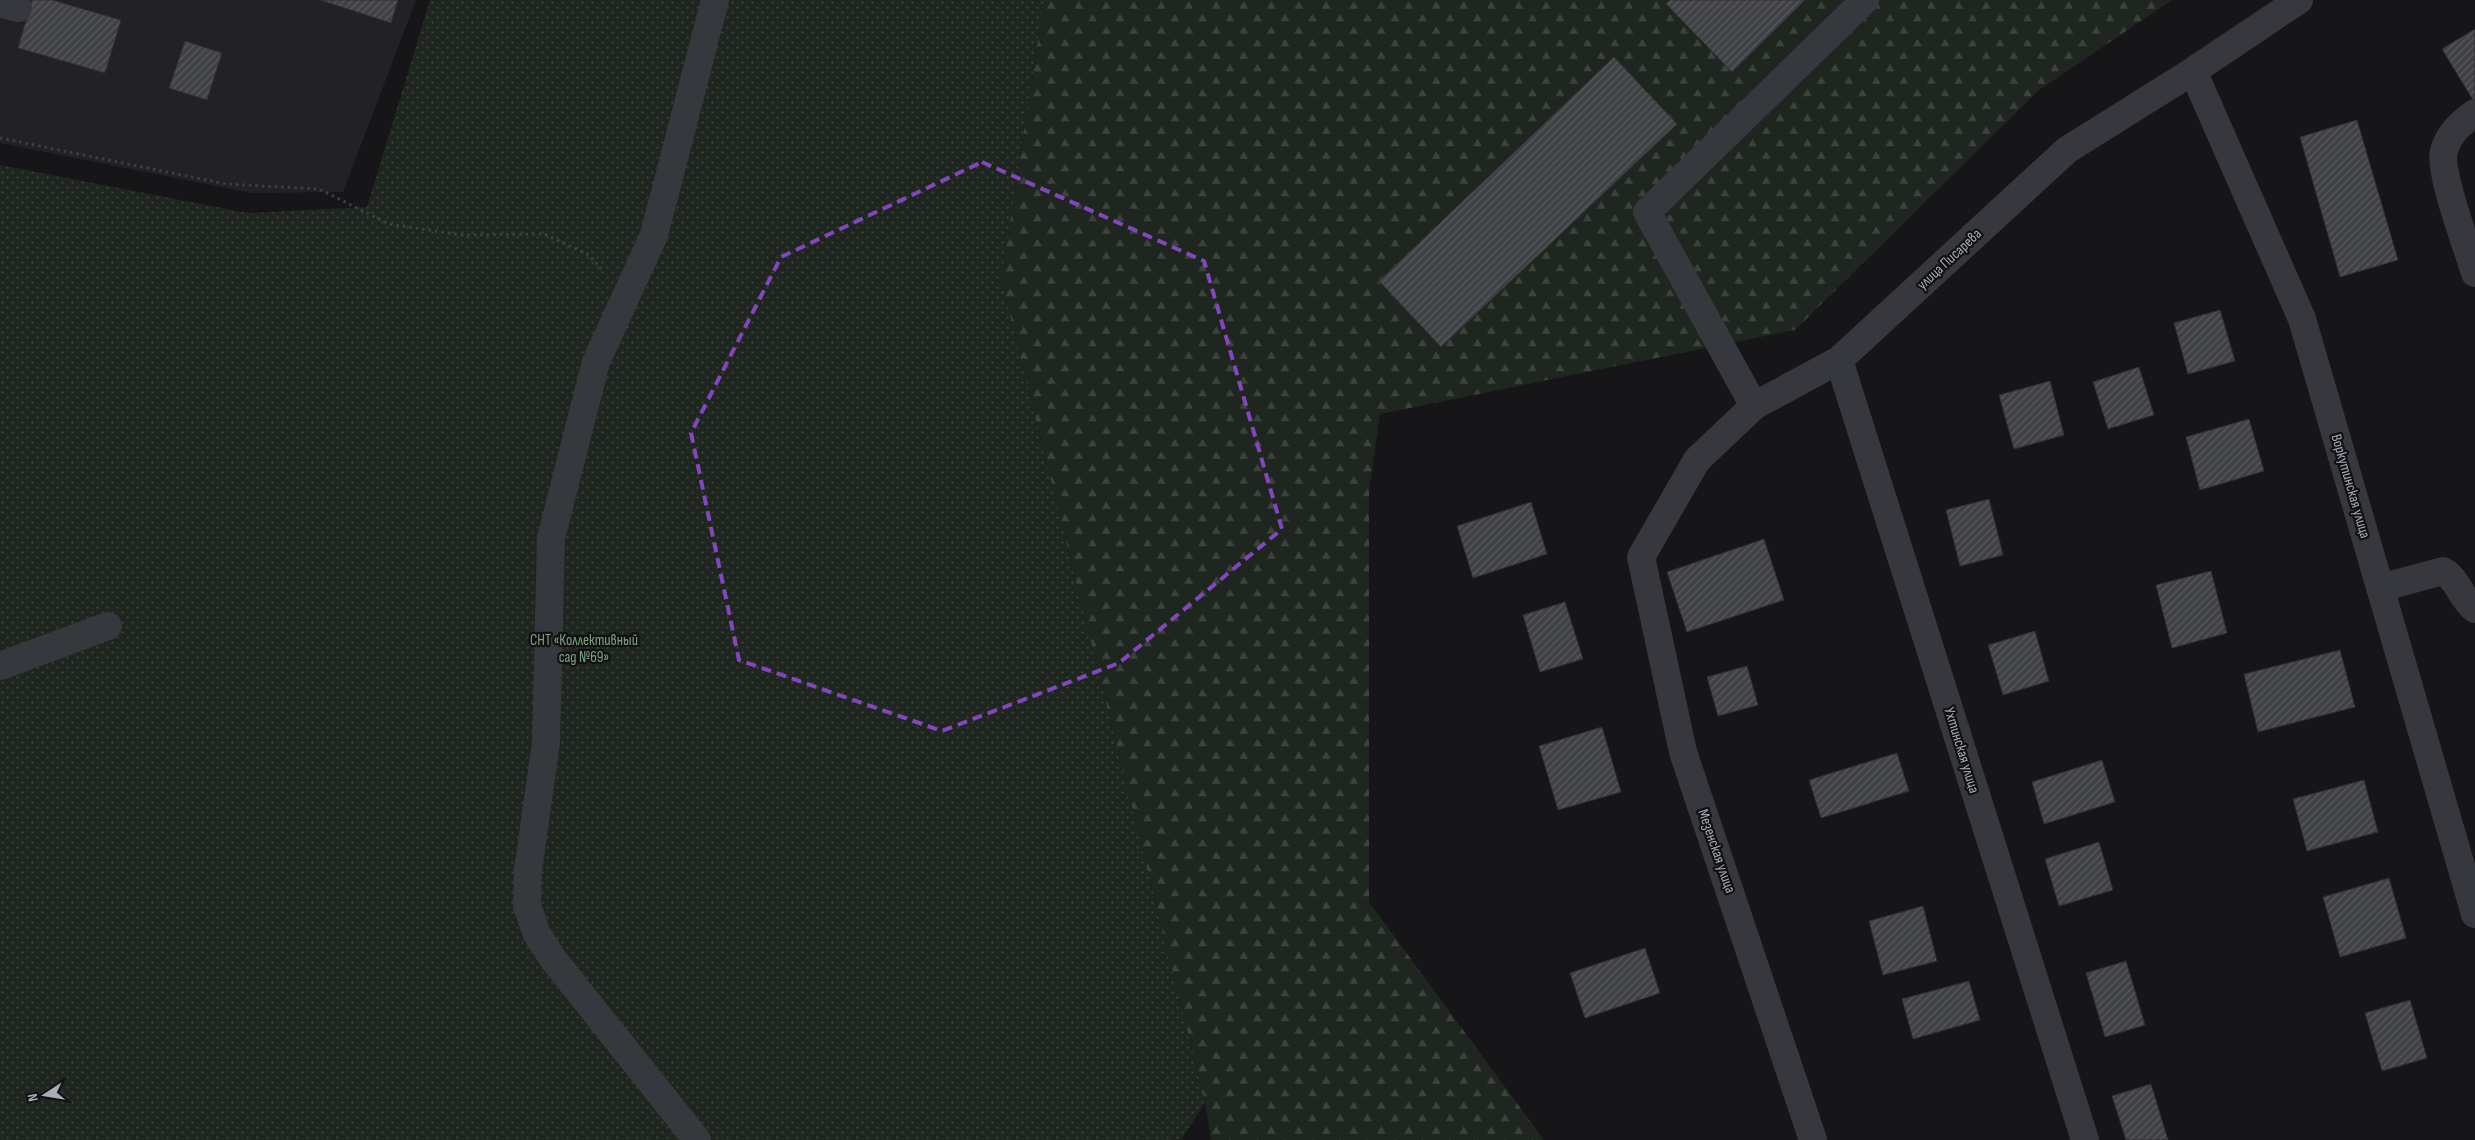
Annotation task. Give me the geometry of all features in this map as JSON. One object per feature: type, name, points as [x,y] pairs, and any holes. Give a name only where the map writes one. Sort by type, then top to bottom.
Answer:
[{"type":"street","points":[[697,1140],[553,959],[537,934],[528,906],[528,870],[546,742],[551,538],[596,362],[654,235],[715,0]]},
{"type":"street","points":[[1754,406],[1647,212],[1865,0]]},
{"type":"street","name":"улица Писарева","points":[[1641,557],[1696,460],[1754,406],[1839,360],[2068,150],[2193,71],[2299,0]]},
{"type":"street","name":"Воркутинская улица","points":[[2193,71],[2302,320],[2475,914]]},
{"type":"street","points":[[2475,113],[2456,128],[2444,152],[2446,177],[2470,237],[2475,273]]},
{"type":"street","name":"Ухтинская улица","points":[[1839,360],[2085,1140]]},
{"type":"street","name":"Мезенская улица","points":[[1641,557],[1683,752],[1813,1140]]},
{"type":"street","points":[[2380,588],[2443,571],[2450,575],[2468,604],[2475,609]]},
{"type":"street","points":[[0,666],[108,626]]},
{"type":"path","points":[[0,138],[226,184],[319,189],[389,224],[462,235],[544,234],[589,255],[625,298]]},
{"type":"highlighted area","points":[[982,162],[1204,261],[1282,529],[1119,663],[942,731],[739,660],[691,433],[781,257]]},
{"type":"shaded area","points":[[0,0],[416,0],[343,192],[251,193],[0,143]]},
{"type":"green space","name":"СНТ «Коллективный сад №69»","points":[[430,0],[1044,0],[1001,280],[1205,1102],[1181,1140],[0,1140],[0,165],[248,213],[367,207]]},
{"type":"green space","points":[[1044,0],[2172,0],[2039,90],[1795,330],[1380,414],[1369,492],[1369,902],[1544,1140],[1211,1140],[1205,1102],[1001,280]]},
{"type":"building","points":[[32,0],[52,0],[121,20],[105,73],[18,48]]},
{"type":"building","points":[[320,0],[398,0],[391,23]]},
{"type":"building","points":[[1670,0],[1805,0],[1732,72],[1666,4]]},
{"type":"building","points":[[2475,29],[2475,99],[2473,100],[2442,49]]},
{"type":"building","points":[[185,41],[222,53],[207,100],[169,88]]},
{"type":"building","points":[[1614,57],[1677,124],[1441,347],[1379,281]]},
{"type":"building","points":[[2357,120],[2398,260],[2340,277],[2300,137]]},
{"type":"building","points":[[2220,310],[2235,361],[2188,374],[2174,323]]},
{"type":"building","points":[[2139,367],[2154,415],[2108,429],[2093,382]]},
{"type":"building","points":[[2050,381],[2064,435],[2014,449],[1999,395]]},
{"type":"building","points":[[2249,419],[2264,471],[2200,490],[2186,437]]},
{"type":"building","points":[[1989,499],[2003,555],[1960,566],[1946,510]]},
{"type":"building","points":[[1531,502],[1547,554],[1473,578],[1457,526]]},
{"type":"building","points":[[1764,539],[1784,600],[1687,632],[1667,572]]},
{"type":"building","points":[[2211,571],[2227,633],[2172,648],[2156,585]]},
{"type":"building","points":[[1565,602],[1583,659],[1540,672],[1523,615]]},
{"type":"building","points":[[2035,631],[2049,681],[2003,695],[1988,645]]},
{"type":"building","points":[[2340,650],[2355,707],[2258,732],[2244,674]]},
{"type":"building","points":[[1747,666],[1758,705],[1718,716],[1707,677]]},
{"type":"building","points":[[1602,727],[1621,792],[1558,810],[1539,746]]},
{"type":"building","points":[[1897,753],[1909,791],[1821,818],[1809,780]]},
{"type":"building","points":[[2102,760],[2115,802],[2044,824],[2032,782]]},
{"type":"building","points":[[2364,780],[2378,832],[2307,851],[2293,799]]},
{"type":"building","points":[[2099,842],[2113,890],[2059,906],[2045,859]]},
{"type":"building","points":[[2389,878],[2406,938],[2340,957],[2323,897]]},
{"type":"building","points":[[1923,906],[1937,961],[1883,975],[1869,921]]},
{"type":"building","points":[[1645,948],[1660,993],[1585,1018],[1570,973]]},
{"type":"building","points":[[2126,961],[2145,1025],[2105,1037],[2086,973]]},
{"type":"building","points":[[1969,981],[1980,1020],[1913,1039],[1902,999]]},
{"type":"building","points":[[2410,1000],[2427,1058],[2382,1071],[2365,1013]]},
{"type":"building","points":[[2151,1084],[2168,1140],[2126,1140],[2112,1096]]}]
